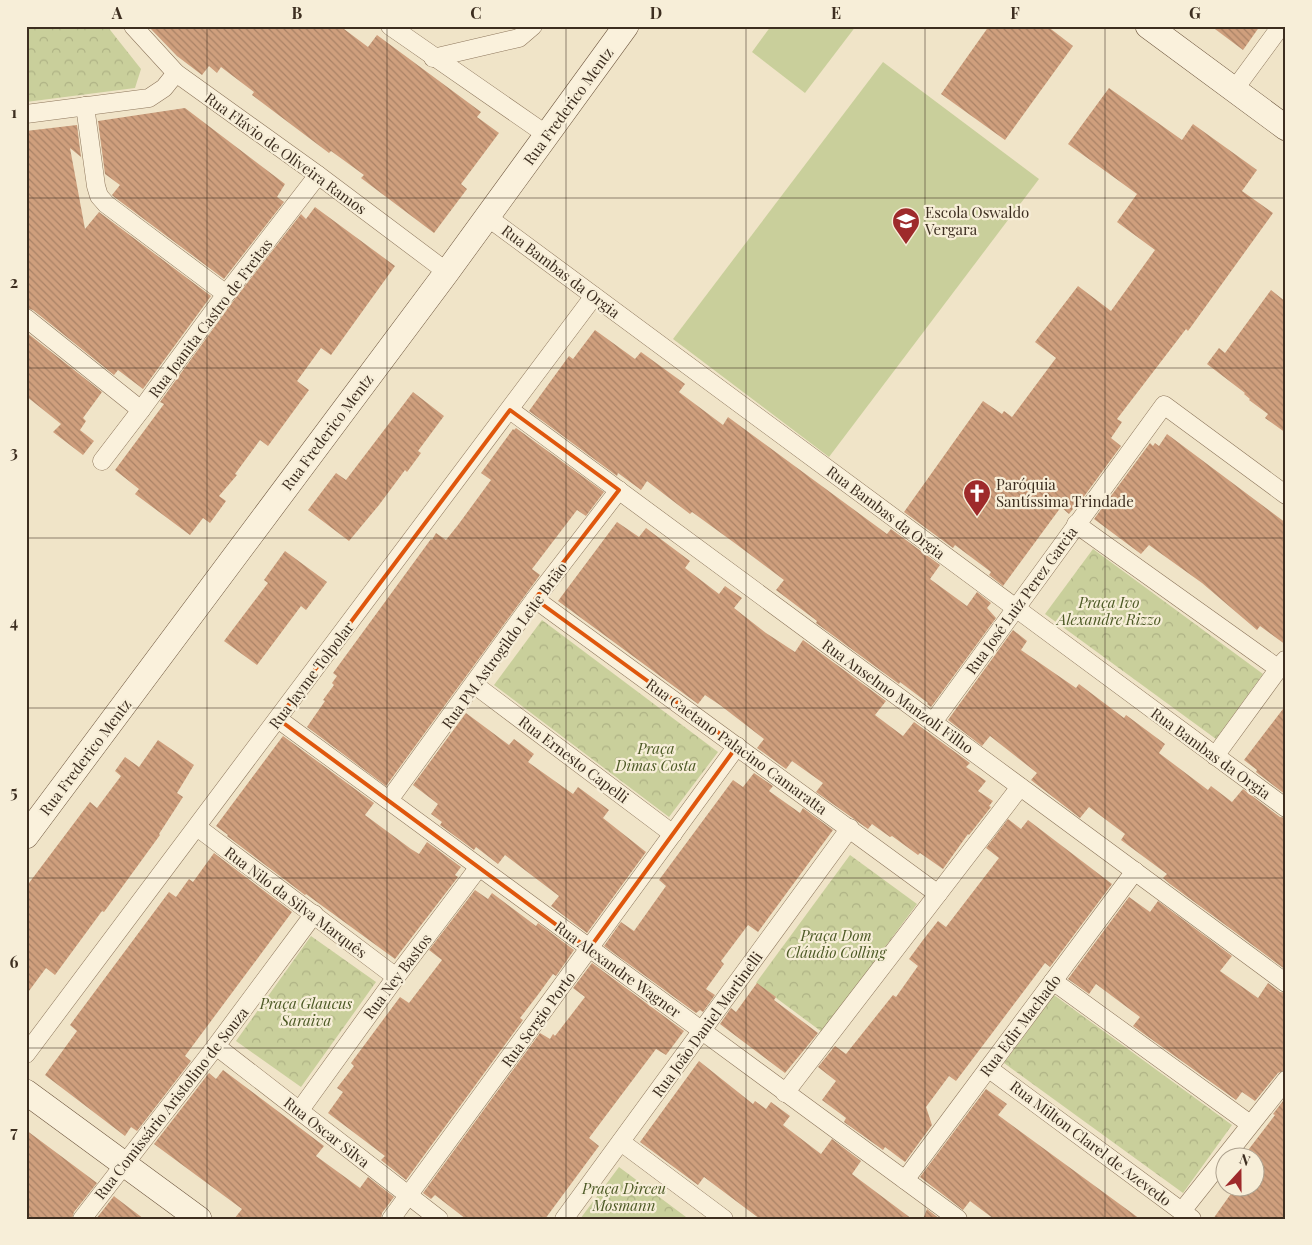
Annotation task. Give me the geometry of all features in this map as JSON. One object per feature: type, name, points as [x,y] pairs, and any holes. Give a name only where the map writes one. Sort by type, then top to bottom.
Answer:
[{"type":"street","name":"Rua Flávio de Oliveira Ramos","points":[[133,26],[176,73],[318,175],[447,272]]},
{"type":"street","points":[[390,26],[433,58],[547,135]]},
{"type":"street","points":[[433,58],[519,38],[532,26]]},
{"type":"street","name":"Rua Frederico Mentz","points":[[26,836],[447,272],[626,26]]},
{"type":"street","points":[[1148,26],[1286,128]]},
{"type":"street","points":[[1234,90],[1280,26]]},
{"type":"street","points":[[26,114],[149,98],[164,88],[176,73]]},
{"type":"street","points":[[85,106],[99,196],[106,204],[226,294]]},
{"type":"street","name":"Rua Joanita Castro de Freitas","points":[[102,461],[226,294],[318,175]]},
{"type":"street","name":"Rua Bambas da Orgia","points":[[486,216],[1286,808]]},
{"type":"street","name":"Rua Jayme Tolpolar","points":[[26,1054],[594,296]]},
{"type":"street","points":[[26,318],[141,410]]},
{"type":"street","name":"Rua José Luiz Perez Garcia","points":[[933,722],[1164,405],[1286,495]]},
{"type":"street","name":"Rua Anselmo Manzoli Filho","points":[[510,410],[1286,983]]},
{"type":"street","name":"Rua PM Astrogildo Leite Brião","points":[[389,800],[475,685],[535,599],[619,490]]},
{"type":"street","points":[[1076,524],[1282,665],[1215,756]]},
{"type":"street","name":"Rua Caetano Palacino Camaratta","points":[[535,599],[938,894]]},
{"type":"street","name":"Rua Ernesto Capelli","points":[[475,685],[673,834]]},
{"type":"street","name":"Rua Alexandre Wagner","points":[[278,719],[958,1219]]},
{"type":"street","name":"Rua Sergio Porto","points":[[391,1219],[737,746]]},
{"type":"street","points":[[785,1092],[1020,787]]},
{"type":"street","name":"Rua Nilo da Silva Marquês","points":[[197,827],[396,976]]},
{"type":"street","name":"Rua João Daniel Martinelli","points":[[564,1219],[850,828]]},
{"type":"street","name":"Rua Ney Bastos","points":[[300,1110],[396,976],[479,867]]},
{"type":"street","name":"Rua Edir Machado","points":[[905,1180],[1135,871]]},
{"type":"street","name":"Rua Comissário Aristolino de Souza","points":[[82,1219],[216,1046],[314,914]]},
{"type":"street","points":[[1053,981],[1250,1124]]},
{"type":"street","name":"Rua Oscar Silva","points":[[216,1046],[439,1219]]},
{"type":"street","name":"Rua Milton Clarel de Azevedo","points":[[988,1068],[1187,1215]]},
{"type":"street","points":[[1187,1215],[1250,1124],[1286,1080]]},
{"type":"street","points":[[26,1092],[199,1219]]},
{"type":"street","points":[[620,1142],[717,1217]]},
{"type":"highlighted area","points":[[510,410],[619,490],[535,599],[737,746],[589,949],[278,719]]},
{"type":"green space","points":[[26,26],[107,26],[141,69],[135,88],[26,102]]},
{"type":"green space","points":[[771,26],[856,26],[805,93],[752,52]]},
{"type":"green space","points":[[883,62],[1039,179],[829,457],[673,339]]},
{"type":"green space","name":"Praça Ivo Alexandre Rizzo","points":[[1093,549],[1263,674],[1216,739],[1045,614]]},
{"type":"green space","name":"Praça Dimas Costa","points":[[542,620],[718,752],[669,817],[494,685]]},
{"type":"green space","name":"Praça Dom Cláudio Colling","points":[[850,855],[917,904],[822,1032],[756,983]]},
{"type":"green space","name":"Praça Glaucus Saraiva","points":[[311,936],[376,982],[301,1087],[236,1041]]},
{"type":"green space","points":[[1054,995],[1232,1125],[1183,1193],[1004,1063]]},
{"type":"green space","name":"Praça Dirceu Mosmann","points":[[619,1167],[686,1217],[684,1219],[580,1219]]},
{"type":"building","points":[[148,26],[340,26],[368,47],[377,35],[481,112],[477,117],[499,133],[461,184],[467,189],[434,233],[361,178],[364,175],[331,151],[329,153],[252,95],[254,92],[221,67],[217,73],[209,66],[202,75],[177,56]]},
{"type":"building","points":[[989,26],[1047,26],[1073,46],[1005,140],[941,94]]},
{"type":"building","points":[[1211,26],[1260,26],[1243,50]]},
{"type":"building","points":[[1109,88],[1182,140],[1193,124],[1257,170],[1242,191],[1273,213],[1188,331],[1186,329],[1117,419],[1122,422],[1111,438],[1121,446],[1077,506],[1069,514],[1061,507],[1003,586],[989,575],[991,572],[955,545],[953,548],[904,512],[983,401],[1002,414],[1004,411],[1012,417],[1056,358],[1035,342],[1078,286],[1111,311],[1155,250],[1117,222],[1137,194],[1068,144]]},
{"type":"building","points":[[185,108],[285,184],[277,197],[284,202],[224,279],[113,196],[120,185],[105,174],[98,121]]},
{"type":"building","points":[[77,125],[81,157],[70,148],[85,229],[99,212],[211,296],[143,389],[118,370],[114,375],[33,310],[26,308],[26,131]]},
{"type":"building","points":[[315,207],[395,266],[331,355],[321,348],[297,381],[309,390],[268,446],[260,440],[235,474],[237,475],[219,496],[226,501],[210,523],[203,518],[190,535],[135,494],[139,489],[115,470],[164,404],[160,402],[234,300],[301,214],[306,219]]},
{"type":"building","points":[[1271,290],[1286,302],[1286,433],[1265,418],[1268,414],[1249,400],[1245,393],[1207,364],[1219,348],[1225,353]]},
{"type":"building","points":[[595,330],[635,359],[641,352],[685,384],[679,392],[723,425],[728,417],[887,534],[891,529],[940,565],[930,579],[967,606],[977,592],[991,603],[987,608],[996,618],[931,707],[900,682],[899,684],[816,623],[817,621],[776,590],[784,580],[736,544],[692,512],[690,514],[647,481],[641,490],[618,473],[617,476],[529,411],[569,356],[573,359]]},
{"type":"building","points":[[26,332],[102,392],[83,418],[86,421],[80,430],[94,441],[83,455],[53,432],[61,424],[26,396]]},
{"type":"building","points":[[413,392],[444,416],[418,451],[421,453],[407,472],[405,470],[349,541],[308,510],[336,473],[346,480]]},
{"type":"building","points":[[516,428],[604,492],[586,516],[577,510],[532,569],[540,575],[386,786],[307,727],[334,685],[332,683],[337,676],[333,673],[436,533],[446,540],[458,525],[491,480],[481,473],[513,429]]},
{"type":"building","points":[[1167,434],[1286,523],[1286,645],[1260,626],[1257,630],[1202,583],[1149,545],[1141,554],[1094,519],[1150,443],[1153,446],[1155,443],[1159,446]]},
{"type":"building","points":[[617,522],[639,537],[646,528],[690,561],[685,568],[719,594],[725,586],[742,598],[734,608],[766,633],[795,652],[803,640],[886,701],[875,715],[903,736],[914,722],[970,763],[966,767],[986,781],[978,791],[993,801],[989,806],[991,807],[968,834],[943,869],[920,853],[918,855],[872,824],[868,829],[816,792],[823,783],[792,761],[786,769],[757,748],[764,739],[720,705],[705,695],[698,704],[558,601]]},
{"type":"building","points":[[285,551],[327,582],[306,610],[301,606],[257,665],[224,641],[268,583],[264,580]]},
{"type":"building","points":[[1013,630],[1027,641],[1021,650],[1076,688],[1079,684],[1124,718],[1126,715],[1165,744],[1159,753],[1208,790],[1211,786],[1232,802],[1243,789],[1280,817],[1286,818],[1286,970],[1170,884],[1163,878],[1167,874],[1121,840],[1125,834],[1089,807],[1080,818],[1031,780],[1037,773],[990,736],[982,746],[948,720]]},
{"type":"building","points":[[1286,705],[1286,795],[1256,772],[1257,770],[1244,760]]},
{"type":"building","points":[[466,713],[509,745],[514,739],[534,754],[528,762],[573,794],[578,787],[609,810],[603,818],[646,852],[587,933],[551,906],[559,896],[505,855],[498,864],[476,847],[474,850],[440,825],[442,822],[431,814],[438,804],[413,785]]},
{"type":"building","points":[[283,736],[374,803],[365,815],[411,849],[419,854],[427,842],[461,867],[455,875],[458,877],[395,959],[305,895],[216,826]]},
{"type":"building","points":[[158,740],[194,765],[177,793],[183,797],[160,835],[55,975],[46,968],[26,995],[26,887],[90,802],[97,808],[121,776],[115,771],[125,757],[139,767]]},
{"type":"building","points":[[754,773],[773,786],[769,791],[800,813],[803,808],[833,830],[758,932],[748,925],[721,961],[724,964],[706,989],[715,995],[703,1012],[700,1010],[696,1013],[604,946],[621,922],[634,931],[666,886],[659,880],[733,780],[743,787]]},
{"type":"building","points":[[1008,819],[1021,829],[1028,820],[1112,884],[1050,967],[1045,963],[956,1081],[949,1076],[926,1107],[932,1125],[905,1162],[885,1147],[883,1150],[844,1122],[846,1118],[822,1100],[836,1081],[818,1067],[835,1046],[846,1054],[893,995],[896,997],[918,966],[909,959],[923,940],[938,921],[946,927],[999,858],[986,848]]},
{"type":"building","points":[[214,853],[292,912],[185,1056],[191,1061],[137,1131],[131,1127],[125,1136],[45,1075],[77,1031],[70,1025],[169,892],[176,897],[189,879],[193,882]]},
{"type":"building","points":[[475,890],[488,899],[492,893],[536,926],[538,923],[574,950],[556,976],[553,974],[520,1018],[523,1020],[406,1180],[381,1160],[385,1156],[328,1113],[343,1092],[337,1088],[354,1066],[351,1063],[400,997],[409,1003],[442,960],[429,950]]},
{"type":"building","points":[[1129,897],[1150,912],[1158,901],[1232,956],[1220,971],[1258,998],[1268,983],[1280,992],[1286,993],[1286,1070],[1278,1073],[1255,1101],[1242,1092],[1236,1100],[1133,1026],[1140,1017],[1096,984],[1089,994],[1068,979]]},
{"type":"building","points":[[592,963],[684,1031],[666,1055],[656,1049],[589,1138],[599,1146],[545,1219],[466,1219],[435,1195],[431,1199],[423,1193],[540,1033],[550,1039],[553,1034],[555,1036],[585,997],[573,988]]},
{"type":"building","points":[[757,983],[776,997],[774,1000],[818,1033],[785,1073],[720,1024],[731,1008],[736,1012]]},
{"type":"building","points":[[699,1061],[753,1104],[755,1101],[766,1109],[771,1102],[790,1116],[783,1125],[821,1154],[832,1139],[861,1161],[852,1174],[912,1219],[760,1219],[704,1177],[698,1185],[640,1142]]},
{"type":"building","points":[[223,1070],[324,1146],[316,1156],[360,1188],[368,1177],[394,1197],[382,1213],[381,1219],[234,1219],[242,1209],[154,1144],[209,1073],[216,1079]]},
{"type":"building","points":[[986,1089],[1007,1104],[998,1115],[1140,1219],[994,1219],[970,1201],[963,1210],[920,1177]]},
{"type":"building","points":[[1286,1097],[1286,1219],[1213,1219],[1228,1198],[1264,1198],[1264,1148],[1250,1148],[1275,1115],[1273,1114]]},
{"type":"building","points":[[26,1130],[97,1183],[74,1212],[72,1219],[26,1219]]},
{"type":"building","points":[[115,1197],[144,1219],[96,1219]]},
{"type":"building","points":[[927,1209],[940,1219],[923,1219]]},
{"type":"place","name":"Escola Oswaldo Vergara","points":[[906,245]]},
{"type":"place","name":"Paróquia Santíssima Trindade","points":[[977,517]]}]
